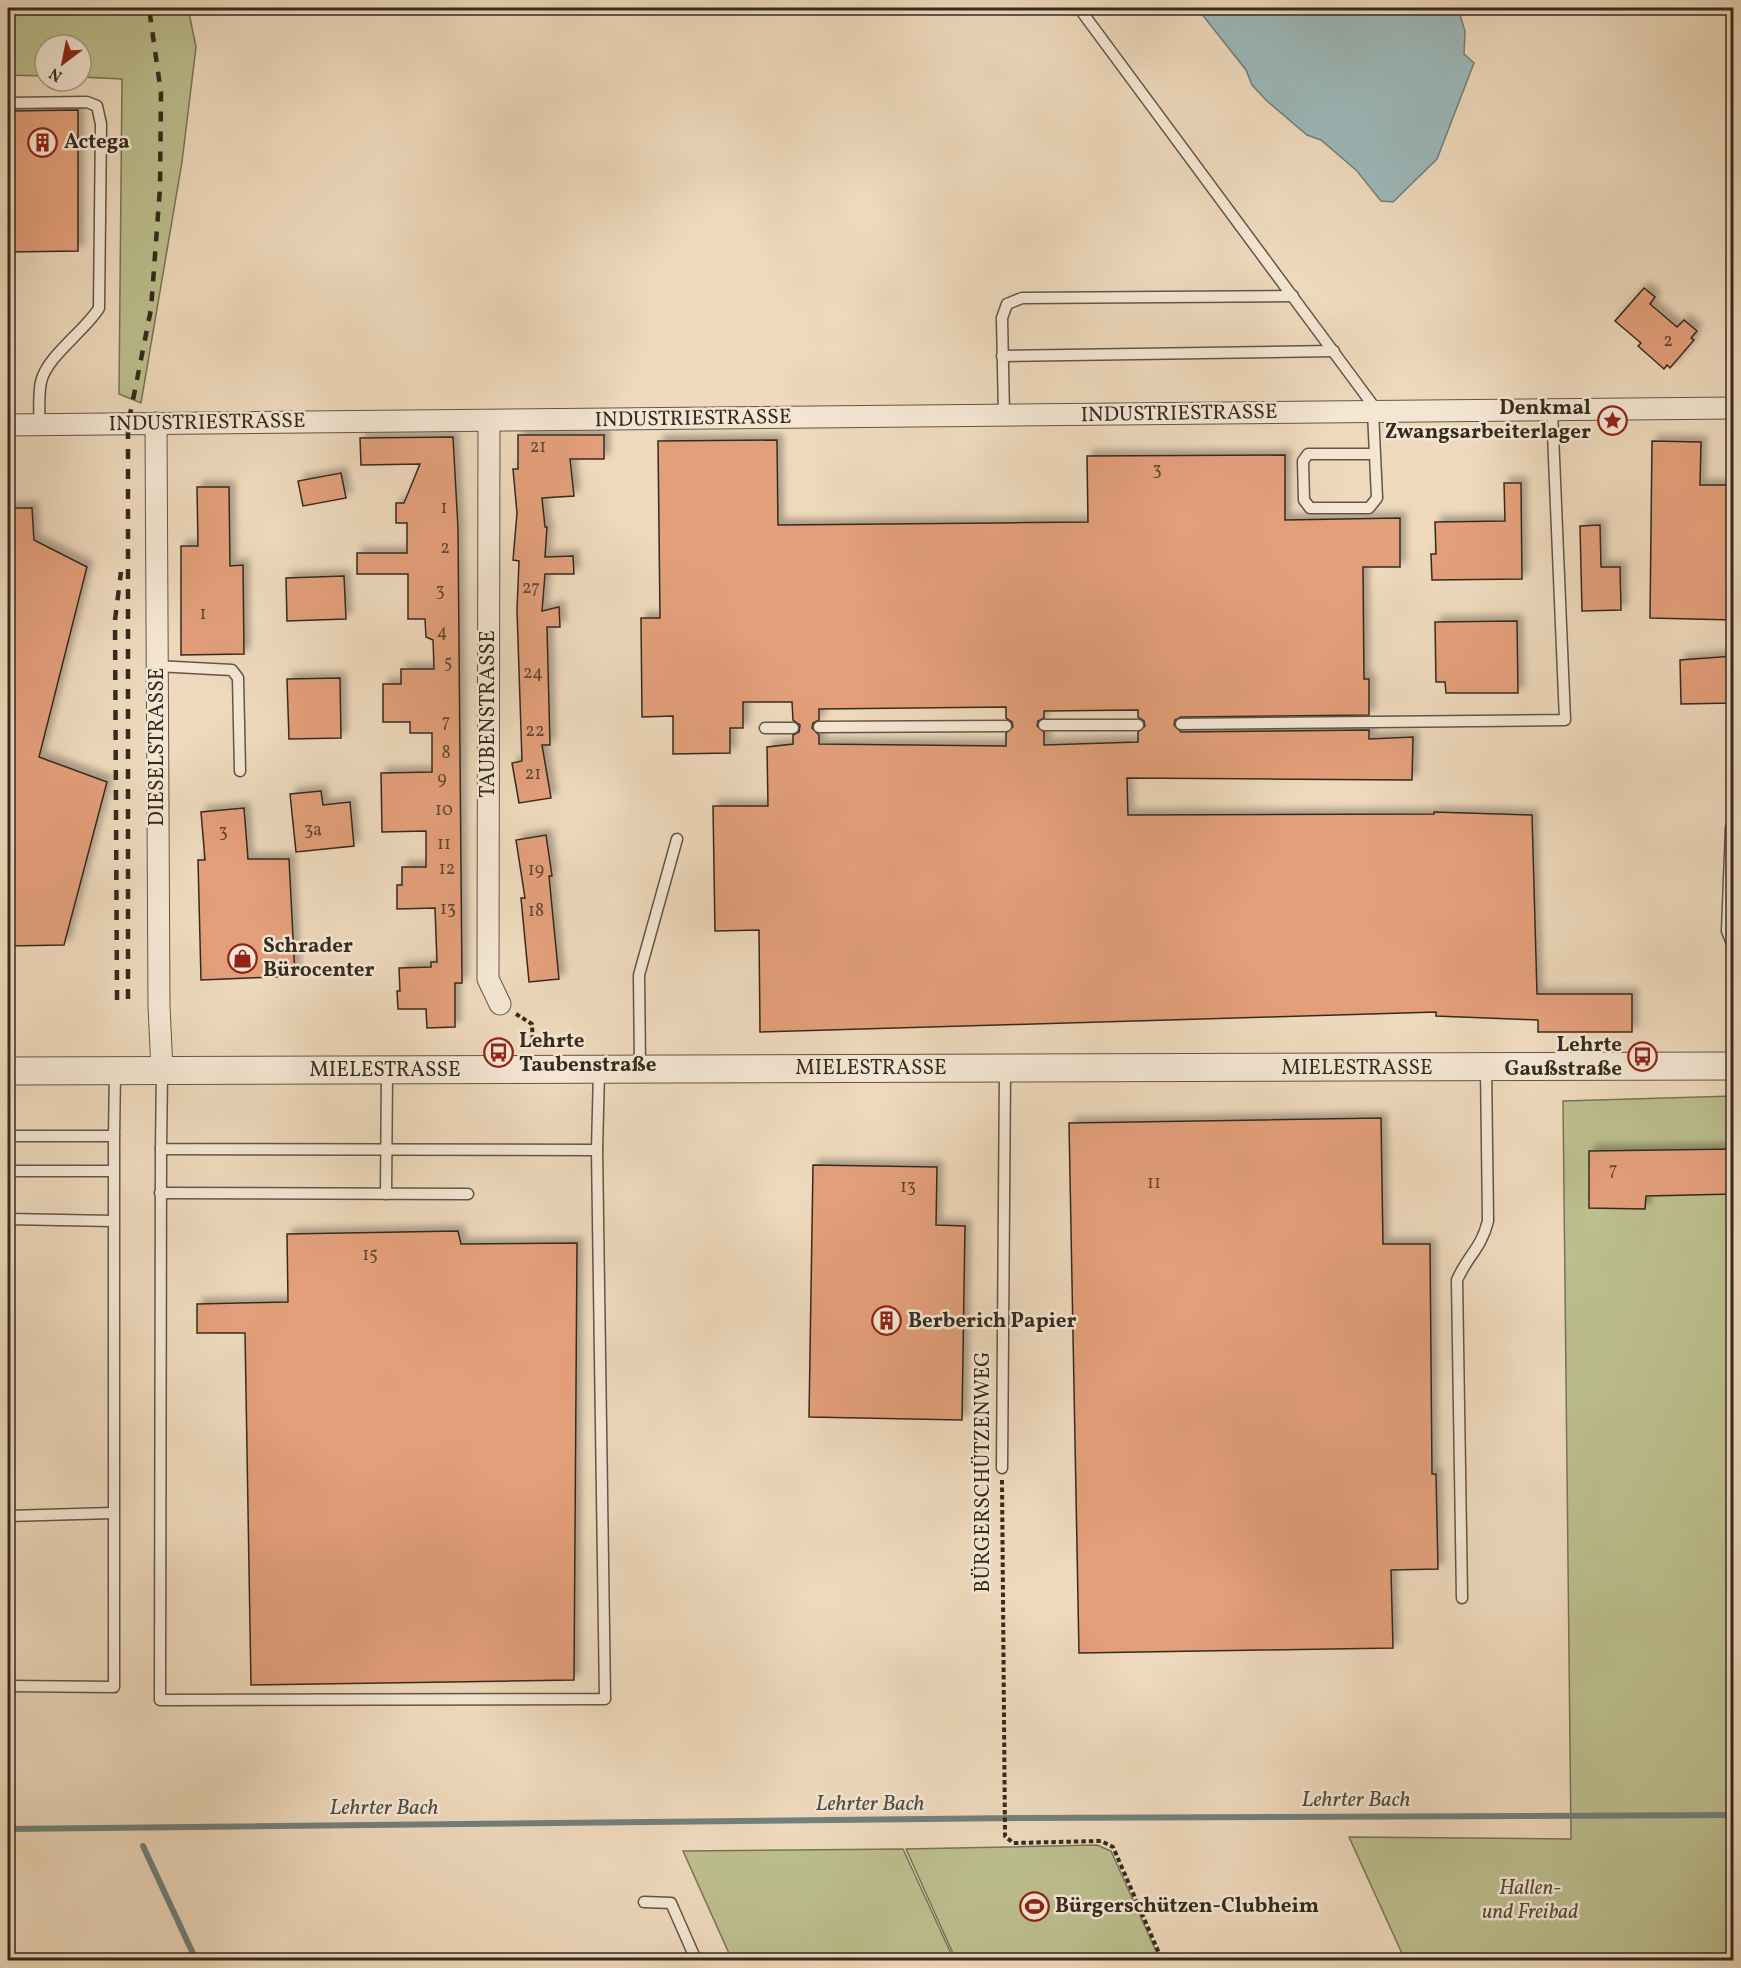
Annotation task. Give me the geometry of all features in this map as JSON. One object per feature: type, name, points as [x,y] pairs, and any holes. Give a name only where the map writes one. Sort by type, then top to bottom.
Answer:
[{"type":"street","name":"INDUSTRIESTRASSE","points":[[8,425],[1734,408]]},
{"type":"street","name":"TAUBENSTRASSE","points":[[489,421],[488,979],[500,1004]]},
{"type":"street","name":"DIESELSTRASSE","points":[[156,423],[156,666],[162,1071]]},
{"type":"street","name":"MIELESTRASSE","points":[[8,1071],[1734,1066]]},
{"type":"lane","points":[[1079,8],[1334,351],[1376,412],[1377,498],[1369,508],[1310,508],[1304,500],[1303,461],[1308,454],[1375,454]]},
{"type":"lane","points":[[8,103],[87,102],[97,106],[102,124],[99,308],[92,320],[64,346],[41,380],[39,425]]},
{"type":"lane","points":[[1004,416],[1002,318],[1007,304],[1022,298],[1293,296]]},
{"type":"lane","points":[[1002,356],[1334,351]]},
{"type":"lane","points":[[1181,724],[1565,720],[1552,410]]},
{"type":"lane","points":[[156,666],[232,670],[238,678],[240,771]]},
{"type":"lane","points":[[1044,725],[1138,724]]},
{"type":"lane","points":[[819,728],[1006,726]]},
{"type":"lane","points":[[765,728],[793,728]]},
{"type":"lane","points":[[1734,827],[1731,828],[1727,932],[1734,949]]},
{"type":"lane","points":[[640,1069],[639,975],[677,838]]},
{"type":"lane","name":"BÜRGERSCHÜTZENWEG","points":[[1002,1468],[1005,1067]]},
{"type":"lane","points":[[1462,1598],[1457,1280],[1464,1264],[1483,1240],[1488,1221],[1486,1068]]},
{"type":"lane","points":[[387,1069],[387,1194]]},
{"type":"lane","points":[[162,1071],[160,1700],[605,1699],[597,1150],[599,1070]]},
{"type":"lane","points":[[8,1686],[114,1687],[112,1513],[115,1071]]},
{"type":"lane","points":[[8,1136],[114,1136]]},
{"type":"lane","points":[[161,1149],[597,1150]]},
{"type":"lane","points":[[8,1171],[113,1171]]},
{"type":"lane","points":[[160,1193],[468,1194]]},
{"type":"lane","points":[[8,1219],[113,1221]]},
{"type":"lane","points":[[8,1516],[112,1513]]},
{"type":"lane","points":[[644,1902],[671,1903],[696,1960]]},
{"type":"path","points":[[500,1004],[532,1024],[533,1069]]},
{"type":"path","name":"BÜRGERSCHÜTZENWEG","points":[[1002,1468],[1003,1806],[1007,1841],[1012,1843],[1101,1841],[1113,1847],[1162,1960]]},
{"type":"green space","points":[[8,8],[188,8],[196,47],[182,162],[141,403],[119,394],[122,79],[93,78],[93,33],[33,33],[33,76],[8,75]]},
{"type":"green space","name":"Hallen- und Freibad","points":[[1733,1096],[1733,1960],[1405,1960],[1349,1837],[1571,1839],[1563,1101]]},
{"type":"green space","name":"Bürgerschützen-Clubheim","points":[[1097,1845],[1111,1851],[1160,1960],[956,1960],[906,1849]]},
{"type":"green space","points":[[903,1849],[954,1960],[732,1960],[683,1851]]},
{"type":"water","points":[[1197,8],[1458,8],[1465,31],[1464,54],[1474,63],[1437,159],[1393,202],[1381,201],[1357,171],[1321,140],[1307,135],[1267,101],[1252,85],[1246,70]]},
{"type":"building","name":"Actega","points":[[78,110],[78,251],[8,252],[8,111]]},
{"type":"building","points":[[1644,288],[1655,297],[1650,304],[1677,327],[1684,320],[1697,331],[1691,338],[1694,340],[1670,368],[1667,365],[1664,369],[1638,346],[1641,343],[1615,321]]},
{"type":"building","points":[[518,435],[604,435],[604,459],[570,459],[574,496],[542,498],[545,527],[547,527],[545,557],[573,556],[574,574],[545,574],[542,611],[559,607],[560,627],[547,627],[550,745],[542,745],[551,798],[519,803],[512,763],[522,761],[517,610],[519,561],[513,560],[517,513],[513,469],[518,469]]},
{"type":"building","points":[[453,437],[458,528],[462,983],[455,983],[455,1027],[427,1028],[426,1009],[398,1009],[397,991],[400,991],[399,968],[431,967],[431,962],[437,962],[435,908],[397,909],[397,885],[402,885],[402,867],[426,867],[426,831],[382,832],[381,773],[432,772],[432,733],[410,733],[410,722],[383,722],[383,684],[401,684],[401,669],[434,669],[433,640],[426,637],[425,619],[408,619],[408,574],[357,574],[357,553],[407,553],[407,523],[396,523],[396,503],[404,503],[420,464],[361,465],[360,438]]},
{"type":"building","points":[[777,440],[778,525],[1088,522],[1087,456],[1285,455],[1285,520],[1400,518],[1400,567],[1363,567],[1364,679],[1369,679],[1369,715],[1181,717],[1175,720],[1174,725],[1181,732],[1369,730],[1369,739],[1413,737],[1412,780],[1127,778],[1128,815],[1434,814],[1434,812],[1532,815],[1537,994],[1632,994],[1632,1032],[1538,1032],[1538,1020],[1436,1016],[1436,1012],[760,1032],[759,930],[715,931],[713,806],[768,806],[767,747],[793,744],[793,735],[799,732],[800,725],[793,720],[792,702],[743,702],[743,728],[730,728],[730,753],[673,754],[673,716],[642,717],[641,618],[660,618],[658,441]],"holes":[[[1006,707],[1006,718],[1012,722],[1013,727],[1006,733],[1006,746],[819,744],[819,735],[812,728],[813,723],[819,720],[819,709]],[[1138,710],[1138,717],[1144,721],[1145,726],[1138,732],[1138,742],[1044,745],[1044,732],[1037,726],[1038,721],[1044,718],[1044,711]]]},
{"type":"building","points":[[1652,441],[1701,442],[1700,485],[1734,485],[1734,620],[1650,618]]},
{"type":"building","points":[[341,473],[346,498],[303,506],[298,481]]},
{"type":"building","points":[[1504,483],[1521,483],[1522,579],[1432,580],[1431,554],[1436,554],[1435,522],[1505,521]]},
{"type":"building","points":[[197,487],[229,487],[230,566],[243,565],[244,654],[181,655],[181,546],[198,546]]},
{"type":"building","points":[[8,508],[32,508],[34,540],[87,567],[39,757],[107,782],[64,945],[8,946]]},
{"type":"building","points":[[1600,525],[1601,567],[1620,567],[1621,610],[1582,611],[1580,526]]},
{"type":"building","points":[[344,576],[346,619],[287,621],[286,578]]},
{"type":"building","points":[[1517,621],[1518,693],[1446,693],[1445,682],[1436,682],[1435,622]]},
{"type":"building","points":[[1734,656],[1734,703],[1681,704],[1680,660]]},
{"type":"building","points":[[340,678],[341,738],[289,739],[287,679]]},
{"type":"building","points":[[321,791],[323,805],[350,802],[354,846],[296,852],[290,794]]},
{"type":"building","points":[[244,808],[248,859],[289,859],[295,976],[201,980],[198,860],[205,860],[201,812]]},
{"type":"building","points":[[546,835],[552,876],[549,876],[559,979],[529,982],[521,898],[525,898],[516,840]]},
{"type":"building","points":[[1381,1118],[1383,1244],[1430,1244],[1432,1474],[1436,1474],[1438,1569],[1391,1570],[1393,1648],[1079,1653],[1069,1123]]},
{"type":"building","points":[[1734,1149],[1734,1194],[1646,1196],[1645,1209],[1589,1208],[1589,1151]]},
{"type":"building","name":"Berberich Papier","points":[[813,1165],[937,1167],[936,1225],[965,1226],[962,1420],[809,1417]]},
{"type":"building","points":[[458,1231],[461,1244],[577,1243],[574,1680],[251,1685],[245,1333],[197,1333],[197,1304],[288,1302],[287,1234]]},
{"type":"waterway","name":"Lehrter Bach","points":[[8,1829],[1022,1818],[1734,1815]]},
{"type":"waterway","points":[[143,1846],[196,1960]]},
{"type":"railway","points":[[8,15],[19,8]]},
{"type":"railway","points":[[128,999],[128,425],[151,309],[160,188],[161,93],[149,8]]},
{"type":"railway","points":[[117,1000],[115,620],[121,572]]},
{"type":"place","name":"Actega","points":[[43,142]]},
{"type":"place","name":"Denkmal Zwangsarbeiterlager","points":[[1612,420]]},
{"type":"place","name":"Schrader Bürocenter","points":[[242,958]]},
{"type":"place","name":"Lehrte Taubenstraße","points":[[498,1053]]},
{"type":"place","name":"Lehrte Gaußstraße","points":[[1643,1057]]},
{"type":"place","name":"Berberich Papier","points":[[887,1321]]},
{"type":"place","name":"Bürgerschützen-Clubheim","points":[[1034,1906]]}]
